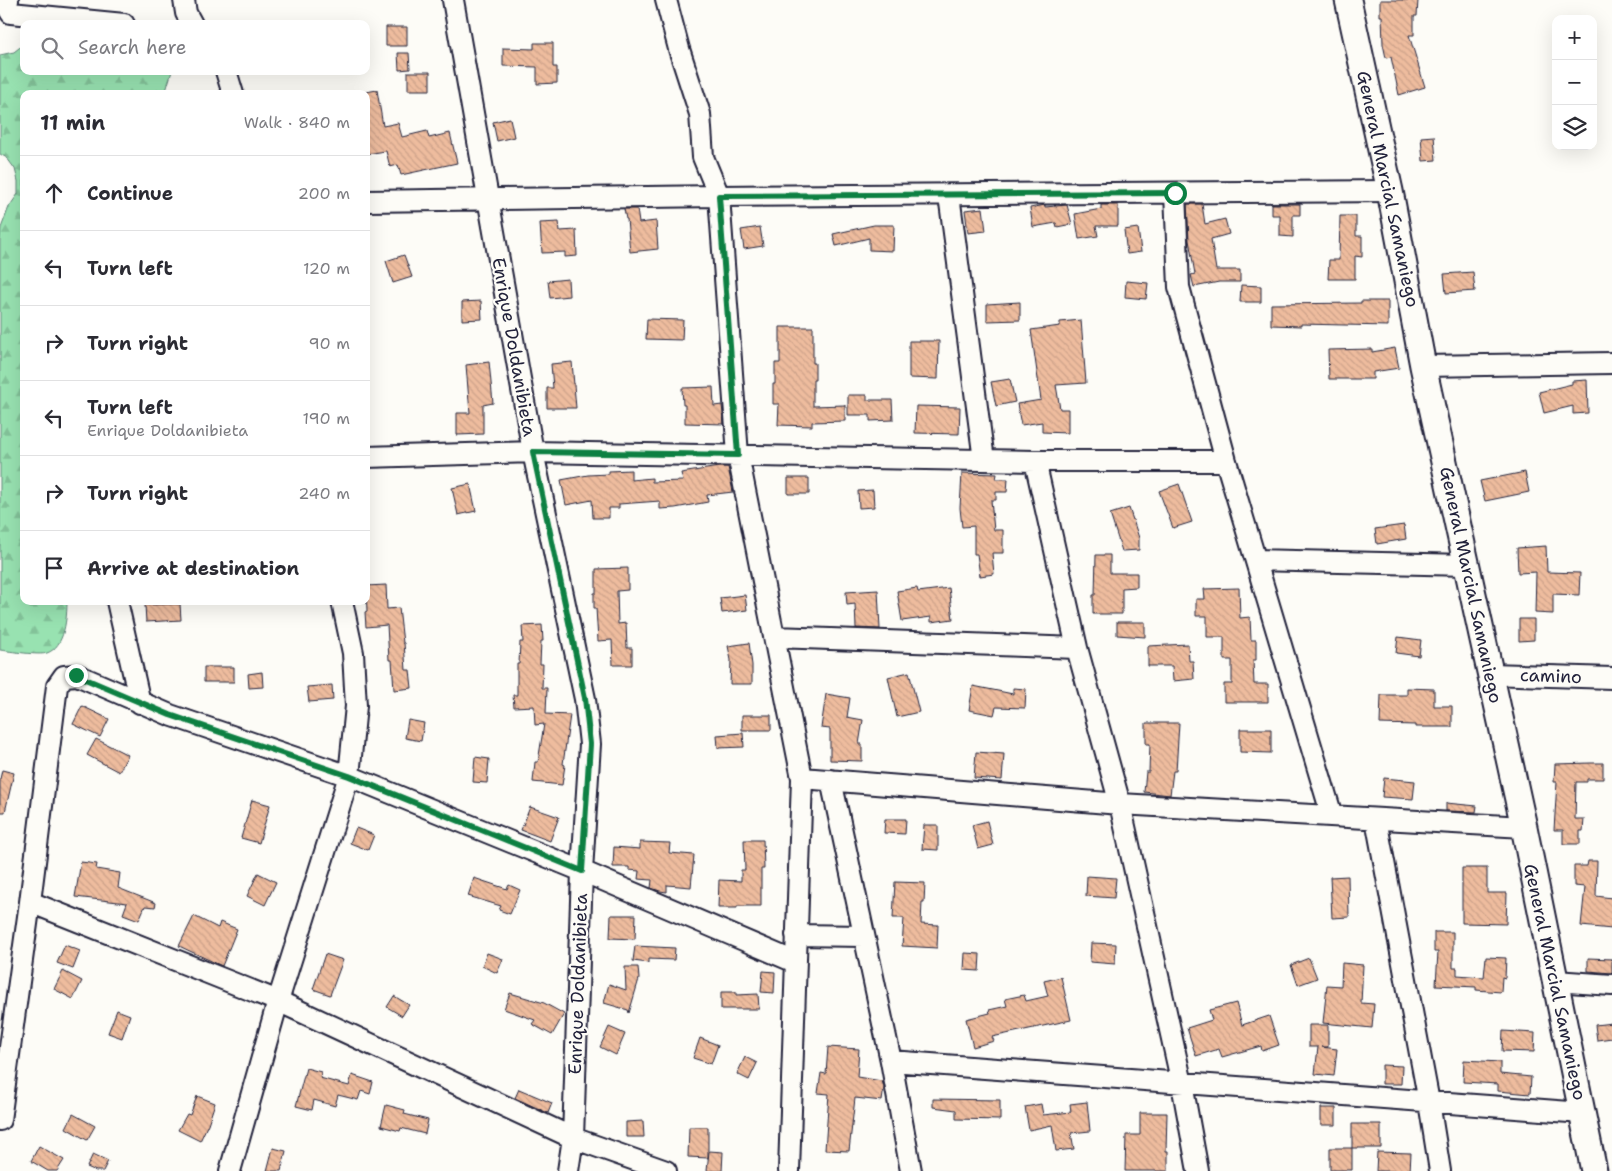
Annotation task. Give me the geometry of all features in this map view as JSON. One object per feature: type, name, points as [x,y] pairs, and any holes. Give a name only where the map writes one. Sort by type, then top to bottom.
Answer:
[{"type":"main road","name":"General Marcial Samaniego","points":[[1348,0],[1390,191],[1424,366],[1524,827],[1594,1171]]},
{"type":"street","points":[[8,0],[7,6],[11,13],[83,20]]},
{"type":"street","points":[[184,0],[186,14],[190,20]]},
{"type":"street","name":"Enrique Doldanibieta","points":[[453,0],[533,452],[585,698],[590,744],[582,871],[573,1138],[568,1171]]},
{"type":"street","points":[[666,0],[679,49],[700,114],[704,157],[719,196],[738,455],[802,778],[794,962],[789,1171]]},
{"type":"street","points":[[227,75],[231,90]]},
{"type":"street","points":[[370,201],[487,198],[1390,191]]},
{"type":"street","points":[[1175,193],[1179,287],[1226,461],[1332,816]]},
{"type":"street","points":[[949,195],[984,460]]},
{"type":"street","points":[[1424,366],[1612,363]]},
{"type":"street","points":[[370,457],[533,452],[1035,461],[1226,461]]},
{"type":"street","points":[[1035,461],[1077,648],[1120,804],[1182,1084],[1198,1171]]},
{"type":"street","points":[[1257,560],[1467,565]]},
{"type":"street","points":[[118,605],[140,703]]},
{"type":"street","points":[[230,1171],[278,1001],[349,776],[356,706],[353,653],[343,605]]},
{"type":"street","points":[[775,637],[1077,648]]},
{"type":"street","name":"camino","points":[[1490,674],[1612,678]]},
{"type":"street","points":[[0,1120],[30,902],[56,686],[64,676],[76,675],[170,715],[349,776],[582,871],[794,962]]},
{"type":"street","points":[[802,778],[1120,804],[1524,827]]},
{"type":"street","points":[[831,780],[891,1061],[911,1171]]},
{"type":"street","points":[[1376,819],[1429,1102],[1440,1171]]},
{"type":"street","points":[[30,902],[278,1001],[573,1138],[666,1171]]},
{"type":"street","points":[[796,935],[864,936]]},
{"type":"street","points":[[1554,981],[1612,985]]},
{"type":"street","points":[[891,1061],[1583,1113]]},
{"type":"green space","points":[[20,47],[20,75],[171,75],[166,90],[20,90],[20,605],[67,605],[64,631],[58,645],[53,650],[43,654],[0,650],[0,242],[1,228],[9,207],[18,194],[18,181],[15,169],[7,158],[0,154],[0,55],[14,52]]},
{"type":"building","points":[[1380,0],[1418,0],[1417,16],[1414,16],[1414,35],[1409,35],[1425,87],[1399,95],[1391,57],[1386,58],[1383,44]]},
{"type":"building","points":[[386,27],[407,27],[407,46],[386,46]]},
{"type":"building","points":[[534,43],[553,43],[553,67],[557,67],[557,83],[537,84],[537,67],[503,66],[503,48],[534,49]]},
{"type":"building","points":[[398,53],[409,53],[410,69],[399,70]]},
{"type":"building","points":[[408,72],[430,72],[430,90],[408,90]]},
{"type":"building","points":[[377,90],[383,126],[398,123],[402,137],[427,131],[429,138],[450,133],[457,163],[401,175],[398,165],[390,167],[386,151],[370,153],[370,91]]},
{"type":"building","points":[[510,118],[514,137],[497,141],[493,122]]},
{"type":"building","points":[[1434,136],[1436,160],[1423,161],[1421,137]]},
{"type":"building","points":[[1187,204],[1202,204],[1205,224],[1225,219],[1229,234],[1211,239],[1216,270],[1240,270],[1240,282],[1219,282],[1194,287],[1191,275],[1195,274],[1189,240]]},
{"type":"building","points":[[1272,204],[1300,204],[1300,215],[1293,215],[1293,237],[1280,236],[1280,215],[1272,215]]},
{"type":"building","points":[[1045,205],[1045,207],[1067,205],[1072,224],[1057,227],[1056,223],[1033,227],[1030,208]]},
{"type":"building","points":[[1101,205],[1118,205],[1118,226],[1096,226],[1098,236],[1079,239],[1075,214],[1101,209]]},
{"type":"building","points":[[983,208],[986,231],[968,233],[965,210]]},
{"type":"building","points":[[624,209],[637,209],[639,223],[656,221],[658,249],[630,252],[627,219]]},
{"type":"building","points":[[1340,216],[1356,216],[1356,236],[1362,236],[1362,257],[1355,256],[1355,279],[1328,279],[1329,260],[1339,260]]},
{"type":"building","points":[[559,222],[560,231],[576,230],[577,256],[565,257],[565,252],[542,253],[540,223]]},
{"type":"building","points":[[874,225],[894,225],[893,251],[869,250],[869,238],[836,246],[833,234]]},
{"type":"building","points":[[760,227],[763,246],[744,249],[741,230]]},
{"type":"building","points":[[1138,228],[1141,252],[1127,254],[1124,230]]},
{"type":"building","points":[[404,255],[412,277],[393,283],[386,261]]},
{"type":"building","points":[[1473,272],[1475,291],[1446,293],[1444,274]]},
{"type":"building","points":[[568,279],[569,296],[550,298],[548,281]]},
{"type":"building","points":[[1126,281],[1148,283],[1146,299],[1125,297]]},
{"type":"building","points":[[1241,285],[1261,286],[1261,302],[1240,302]]},
{"type":"building","points":[[481,301],[482,319],[462,320],[462,302]]},
{"type":"building","points":[[1361,301],[1388,301],[1388,326],[1271,325],[1271,304],[1361,303]]},
{"type":"building","points":[[1020,302],[1020,320],[987,321],[987,304]]},
{"type":"building","points":[[647,319],[683,320],[682,340],[646,339]]},
{"type":"building","points":[[1081,320],[1086,383],[1056,385],[1060,409],[1068,409],[1068,433],[1042,432],[1042,422],[1021,425],[1017,404],[1041,400],[1031,330],[1060,326],[1060,322]]},
{"type":"building","points":[[780,327],[813,327],[815,380],[813,380],[813,406],[845,405],[845,421],[812,422],[812,426],[778,425],[779,404],[773,404],[773,384],[775,384],[775,363],[780,363]]},
{"type":"building","points":[[909,341],[939,341],[938,379],[909,378]]},
{"type":"building","points":[[1395,348],[1399,368],[1373,372],[1373,379],[1329,379],[1328,350],[1372,349],[1372,352]]},
{"type":"building","points":[[489,362],[493,403],[483,405],[483,434],[457,435],[457,413],[470,413],[466,365]]},
{"type":"building","points":[[572,362],[576,408],[547,408],[547,388],[553,388],[551,364]]},
{"type":"building","points":[[1010,379],[1015,402],[996,406],[991,382]]},
{"type":"building","points":[[1587,380],[1588,413],[1573,414],[1573,406],[1544,413],[1539,392],[1572,384],[1572,381]]},
{"type":"building","points":[[713,387],[714,406],[722,405],[724,424],[685,423],[685,405],[683,405],[682,388]]},
{"type":"building","points":[[848,395],[867,395],[867,400],[892,400],[893,420],[870,421],[870,415],[848,415]]},
{"type":"building","points":[[916,406],[960,407],[959,434],[915,433]]},
{"type":"building","points":[[728,467],[733,492],[707,495],[708,502],[675,508],[660,509],[660,501],[619,504],[619,508],[609,508],[609,518],[593,518],[592,500],[566,505],[561,480],[588,475],[609,474],[609,471],[631,470],[631,480],[652,478],[652,482],[683,481],[681,473]]},
{"type":"building","points":[[1525,472],[1529,492],[1485,501],[1480,481]]},
{"type":"building","points":[[962,473],[997,474],[996,479],[1008,479],[1007,492],[996,492],[996,500],[991,500],[994,530],[1003,530],[1003,553],[992,553],[994,574],[980,576],[977,554],[974,554],[974,526],[962,527],[960,508]]},
{"type":"building","points":[[788,478],[809,478],[809,494],[788,494]]},
{"type":"building","points":[[470,484],[476,511],[458,515],[452,488]]},
{"type":"building","points":[[1179,484],[1192,522],[1173,528],[1159,491]]},
{"type":"building","points":[[873,490],[874,507],[859,508],[858,491]]},
{"type":"building","points":[[1129,508],[1139,538],[1139,550],[1122,551],[1110,514]]},
{"type":"building","points":[[1404,525],[1406,539],[1377,544],[1375,529]]},
{"type":"building","points":[[1546,546],[1547,572],[1580,573],[1579,595],[1553,594],[1553,614],[1535,613],[1536,572],[1518,573],[1517,548]]},
{"type":"building","points":[[1096,555],[1110,555],[1110,573],[1137,573],[1137,587],[1122,588],[1122,614],[1093,614]]},
{"type":"building","points":[[628,568],[628,590],[617,591],[618,624],[626,623],[627,648],[632,648],[632,665],[613,665],[612,640],[598,641],[596,608],[594,608],[596,569]]},
{"type":"building","points":[[386,585],[387,609],[399,608],[406,670],[410,670],[412,688],[394,690],[392,660],[389,660],[387,625],[366,627],[365,612],[367,611],[367,605],[370,605],[370,586]]},
{"type":"building","points":[[917,588],[918,592],[949,588],[953,619],[931,622],[931,617],[902,621],[897,591]]},
{"type":"building","points":[[1239,588],[1240,618],[1250,617],[1251,640],[1256,640],[1256,660],[1253,660],[1254,684],[1268,684],[1268,702],[1224,702],[1224,684],[1232,684],[1232,660],[1224,660],[1224,637],[1207,637],[1207,616],[1196,616],[1196,599],[1205,599],[1204,589]]},
{"type":"building","points":[[878,590],[880,629],[856,628],[855,604],[847,605],[846,592]]},
{"type":"building","points":[[745,595],[747,610],[722,613],[720,598]]},
{"type":"building","points":[[145,605],[180,605],[181,620],[146,622]]},
{"type":"building","points":[[1519,619],[1534,619],[1534,640],[1519,641]]},
{"type":"building","points":[[1117,622],[1145,622],[1145,637],[1117,635]]},
{"type":"building","points":[[542,625],[543,641],[541,641],[540,664],[543,664],[542,688],[547,688],[546,714],[570,715],[562,785],[533,782],[535,762],[538,762],[544,724],[535,725],[534,706],[514,707],[513,695],[517,695],[517,664],[519,664],[520,642],[523,642],[522,626]]},
{"type":"building","points":[[1398,637],[1421,640],[1419,656],[1396,653]]},
{"type":"building","points":[[749,643],[752,684],[730,684],[731,660],[728,646]]},
{"type":"building","points":[[1188,644],[1189,661],[1193,661],[1194,679],[1173,681],[1172,666],[1148,666],[1148,646]]},
{"type":"building","points":[[204,667],[234,667],[234,682],[204,682]]},
{"type":"building","points":[[262,672],[263,687],[249,688],[248,674]]},
{"type":"building","points":[[909,672],[919,712],[897,717],[888,677]]},
{"type":"building","points":[[332,685],[333,700],[309,702],[307,687]]},
{"type":"building","points":[[973,686],[1013,694],[1013,688],[1026,689],[1025,708],[996,707],[994,715],[969,710]]},
{"type":"building","points":[[1407,688],[1434,689],[1434,706],[1452,706],[1452,727],[1415,727],[1415,725],[1380,724],[1381,695],[1407,695]]},
{"type":"building","points":[[826,694],[850,698],[847,717],[863,720],[859,744],[862,744],[862,761],[830,760],[830,729],[821,728]]},
{"type":"building","points":[[82,706],[109,719],[100,737],[73,724]]},
{"type":"building","points":[[742,715],[771,715],[771,730],[742,730]]},
{"type":"building","points":[[408,720],[424,723],[421,741],[405,738]]},
{"type":"building","points":[[1146,723],[1179,723],[1176,771],[1173,771],[1170,795],[1144,792],[1146,772],[1149,772],[1150,744],[1146,744]]},
{"type":"building","points":[[1240,729],[1271,729],[1271,753],[1240,752]]},
{"type":"building","points":[[743,733],[744,747],[718,748],[717,735]]},
{"type":"building","points":[[96,739],[128,755],[119,772],[87,755]]},
{"type":"building","points":[[976,752],[1004,754],[1002,780],[974,778]]},
{"type":"building","points":[[475,757],[489,759],[487,783],[473,782]]},
{"type":"building","points":[[1603,763],[1603,779],[1587,779],[1587,782],[1576,782],[1575,819],[1584,819],[1583,831],[1580,831],[1580,844],[1563,844],[1563,830],[1554,830],[1557,782],[1554,782],[1555,764]]},
{"type":"building","points":[[2,770],[14,773],[5,812],[0,812],[0,779]]},
{"type":"building","points":[[1384,778],[1415,781],[1413,799],[1382,797]]},
{"type":"building","points":[[252,800],[270,805],[259,843],[241,838]]},
{"type":"building","points":[[1446,803],[1477,806],[1476,812],[1446,811]]},
{"type":"building","points":[[530,807],[559,817],[550,841],[521,830]]},
{"type":"building","points":[[885,819],[906,819],[905,834],[884,833]]},
{"type":"building","points":[[987,821],[993,845],[978,849],[972,825]]},
{"type":"building","points":[[924,825],[938,825],[938,850],[922,849]]},
{"type":"building","points":[[356,828],[374,835],[368,850],[350,843]]},
{"type":"building","points":[[744,840],[763,840],[764,869],[761,869],[761,906],[718,908],[719,880],[741,881],[741,870],[745,870]]},
{"type":"building","points":[[640,842],[670,843],[669,853],[694,855],[691,887],[667,885],[667,892],[660,891],[651,888],[652,880],[638,879],[639,871],[629,870],[629,867],[613,867],[614,847],[640,849]]},
{"type":"building","points":[[1588,861],[1597,861],[1596,896],[1612,898],[1612,929],[1581,926],[1585,887],[1574,886],[1574,866],[1587,866]]},
{"type":"building","points":[[81,862],[97,864],[96,869],[120,873],[118,888],[156,903],[155,907],[145,906],[139,920],[123,914],[127,903],[75,897]]},
{"type":"building","points":[[1462,868],[1487,868],[1487,893],[1507,893],[1506,924],[1462,923]]},
{"type":"building","points":[[258,873],[276,882],[265,905],[247,896]]},
{"type":"building","points":[[1087,876],[1116,878],[1114,898],[1086,896]]},
{"type":"building","points":[[1348,876],[1349,917],[1332,918],[1330,877]]},
{"type":"building","points":[[474,878],[507,889],[509,885],[520,890],[510,914],[499,910],[501,906],[468,896]]},
{"type":"building","points":[[895,882],[925,883],[921,924],[938,925],[937,948],[902,946],[904,918],[893,918]]},
{"type":"building","points":[[611,915],[636,915],[635,939],[610,938]]},
{"type":"building","points":[[194,916],[218,928],[220,922],[237,929],[222,966],[179,946]]},
{"type":"building","points":[[1434,932],[1453,932],[1453,968],[1457,968],[1457,975],[1484,977],[1486,957],[1506,958],[1505,978],[1502,977],[1501,992],[1476,990],[1476,987],[1436,985],[1438,952],[1434,952]]},
{"type":"building","points":[[1091,943],[1116,944],[1115,964],[1090,962]]},
{"type":"building","points":[[65,945],[80,951],[73,969],[57,963]]},
{"type":"building","points":[[635,946],[675,948],[674,960],[648,959],[648,963],[633,961]]},
{"type":"building","points":[[487,953],[503,959],[497,973],[482,966]]},
{"type":"building","points":[[965,953],[980,954],[979,971],[964,970]]},
{"type":"building","points":[[325,954],[343,960],[330,995],[313,989]]},
{"type":"building","points":[[1309,958],[1317,978],[1298,985],[1291,965]]},
{"type":"building","points":[[1588,958],[1612,959],[1612,973],[1588,971]]},
{"type":"building","points":[[1342,963],[1363,965],[1361,1003],[1374,1004],[1372,1028],[1323,1023],[1327,985],[1341,986]]},
{"type":"building","points":[[625,967],[638,967],[639,979],[629,1013],[628,1010],[604,1003],[609,984],[626,990]]},
{"type":"building","points":[[63,971],[82,981],[73,999],[54,989]]},
{"type":"building","points":[[763,971],[775,972],[774,993],[761,992]]},
{"type":"building","points":[[1061,977],[1071,1020],[992,1037],[994,1041],[973,1047],[966,1019],[990,1013],[989,1010],[1007,1006],[1005,999],[1024,995],[1026,1001],[1048,996],[1044,981]]},
{"type":"building","points":[[721,992],[736,992],[736,995],[758,994],[759,1009],[721,1009]]},
{"type":"building","points":[[510,993],[544,1003],[564,1014],[552,1035],[532,1024],[535,1020],[504,1009]]},
{"type":"building","points":[[394,996],[409,1005],[402,1016],[387,1007]]},
{"type":"building","points":[[1236,1003],[1242,1025],[1269,1016],[1279,1045],[1262,1051],[1261,1046],[1222,1057],[1219,1049],[1196,1056],[1187,1028],[1212,1020],[1209,1010]]},
{"type":"building","points":[[117,1010],[130,1015],[122,1038],[108,1033]]},
{"type":"building","points":[[1612,1023],[1612,1038],[1597,1040],[1595,1025]]},
{"type":"building","points":[[1309,1025],[1328,1025],[1328,1047],[1322,1047],[1337,1049],[1334,1076],[1315,1074],[1318,1047],[1309,1047]]},
{"type":"building","points":[[609,1027],[625,1034],[616,1055],[600,1047]]},
{"type":"building","points":[[1503,1031],[1535,1033],[1534,1052],[1502,1051]]},
{"type":"building","points":[[700,1038],[718,1045],[711,1064],[693,1058]]},
{"type":"building","points":[[828,1047],[859,1049],[857,1077],[882,1081],[884,1087],[882,1101],[855,1098],[849,1151],[825,1150],[829,1094],[818,1093],[821,1073],[826,1074]]},
{"type":"building","points":[[745,1057],[757,1063],[749,1080],[737,1074]]},
{"type":"building","points":[[1464,1060],[1500,1062],[1500,1074],[1531,1077],[1530,1094],[1498,1091],[1498,1084],[1463,1082]]},
{"type":"building","points":[[1382,1065],[1402,1066],[1401,1084],[1382,1084]]},
{"type":"building","points":[[306,1068],[321,1072],[320,1078],[349,1086],[352,1075],[373,1082],[370,1094],[361,1091],[358,1100],[338,1095],[335,1106],[314,1100],[312,1110],[296,1106]]},
{"type":"building","points":[[519,1089],[552,1103],[548,1113],[515,1098]]},
{"type":"building","points":[[197,1096],[215,1103],[200,1141],[178,1130],[187,1114],[190,1115]]},
{"type":"building","points":[[933,1099],[1000,1100],[1000,1120],[956,1119],[956,1110],[933,1107]]},
{"type":"building","points":[[1087,1102],[1090,1131],[1071,1133],[1074,1149],[1056,1151],[1052,1125],[1029,1130],[1025,1107],[1041,1104],[1043,1115],[1071,1112],[1070,1104]]},
{"type":"building","points":[[386,1105],[405,1110],[404,1114],[428,1120],[425,1134],[401,1128],[400,1131],[381,1126]]},
{"type":"building","points":[[1321,1108],[1336,1108],[1336,1125],[1321,1125]]},
{"type":"building","points":[[1140,1113],[1167,1113],[1166,1151],[1168,1151],[1168,1171],[1125,1171],[1126,1135],[1140,1135]]},
{"type":"building","points":[[73,1114],[95,1126],[87,1140],[66,1128]]},
{"type":"building","points":[[643,1121],[644,1137],[626,1137],[626,1122]]},
{"type":"building","points":[[1352,1124],[1381,1124],[1381,1148],[1352,1148]]},
{"type":"building","points":[[689,1127],[708,1127],[708,1158],[688,1157]]},
{"type":"building","points":[[39,1146],[64,1160],[57,1171],[48,1171],[31,1161]]},
{"type":"building","points":[[273,1148],[286,1151],[281,1171],[267,1171]]},
{"type":"building","points":[[1330,1148],[1352,1148],[1352,1170],[1330,1170]]},
{"type":"building","points":[[709,1151],[723,1152],[722,1171],[707,1171]]},
{"type":"building","points":[[1377,1152],[1411,1153],[1410,1171],[1376,1171]]},
{"type":"building","points":[[93,1154],[108,1161],[103,1171],[96,1171],[87,1167]]},
{"type":"route","points":[[76,675],[170,715],[349,776],[582,871],[590,744],[585,698],[533,452],[738,455],[719,196],[1175,193]]}]
